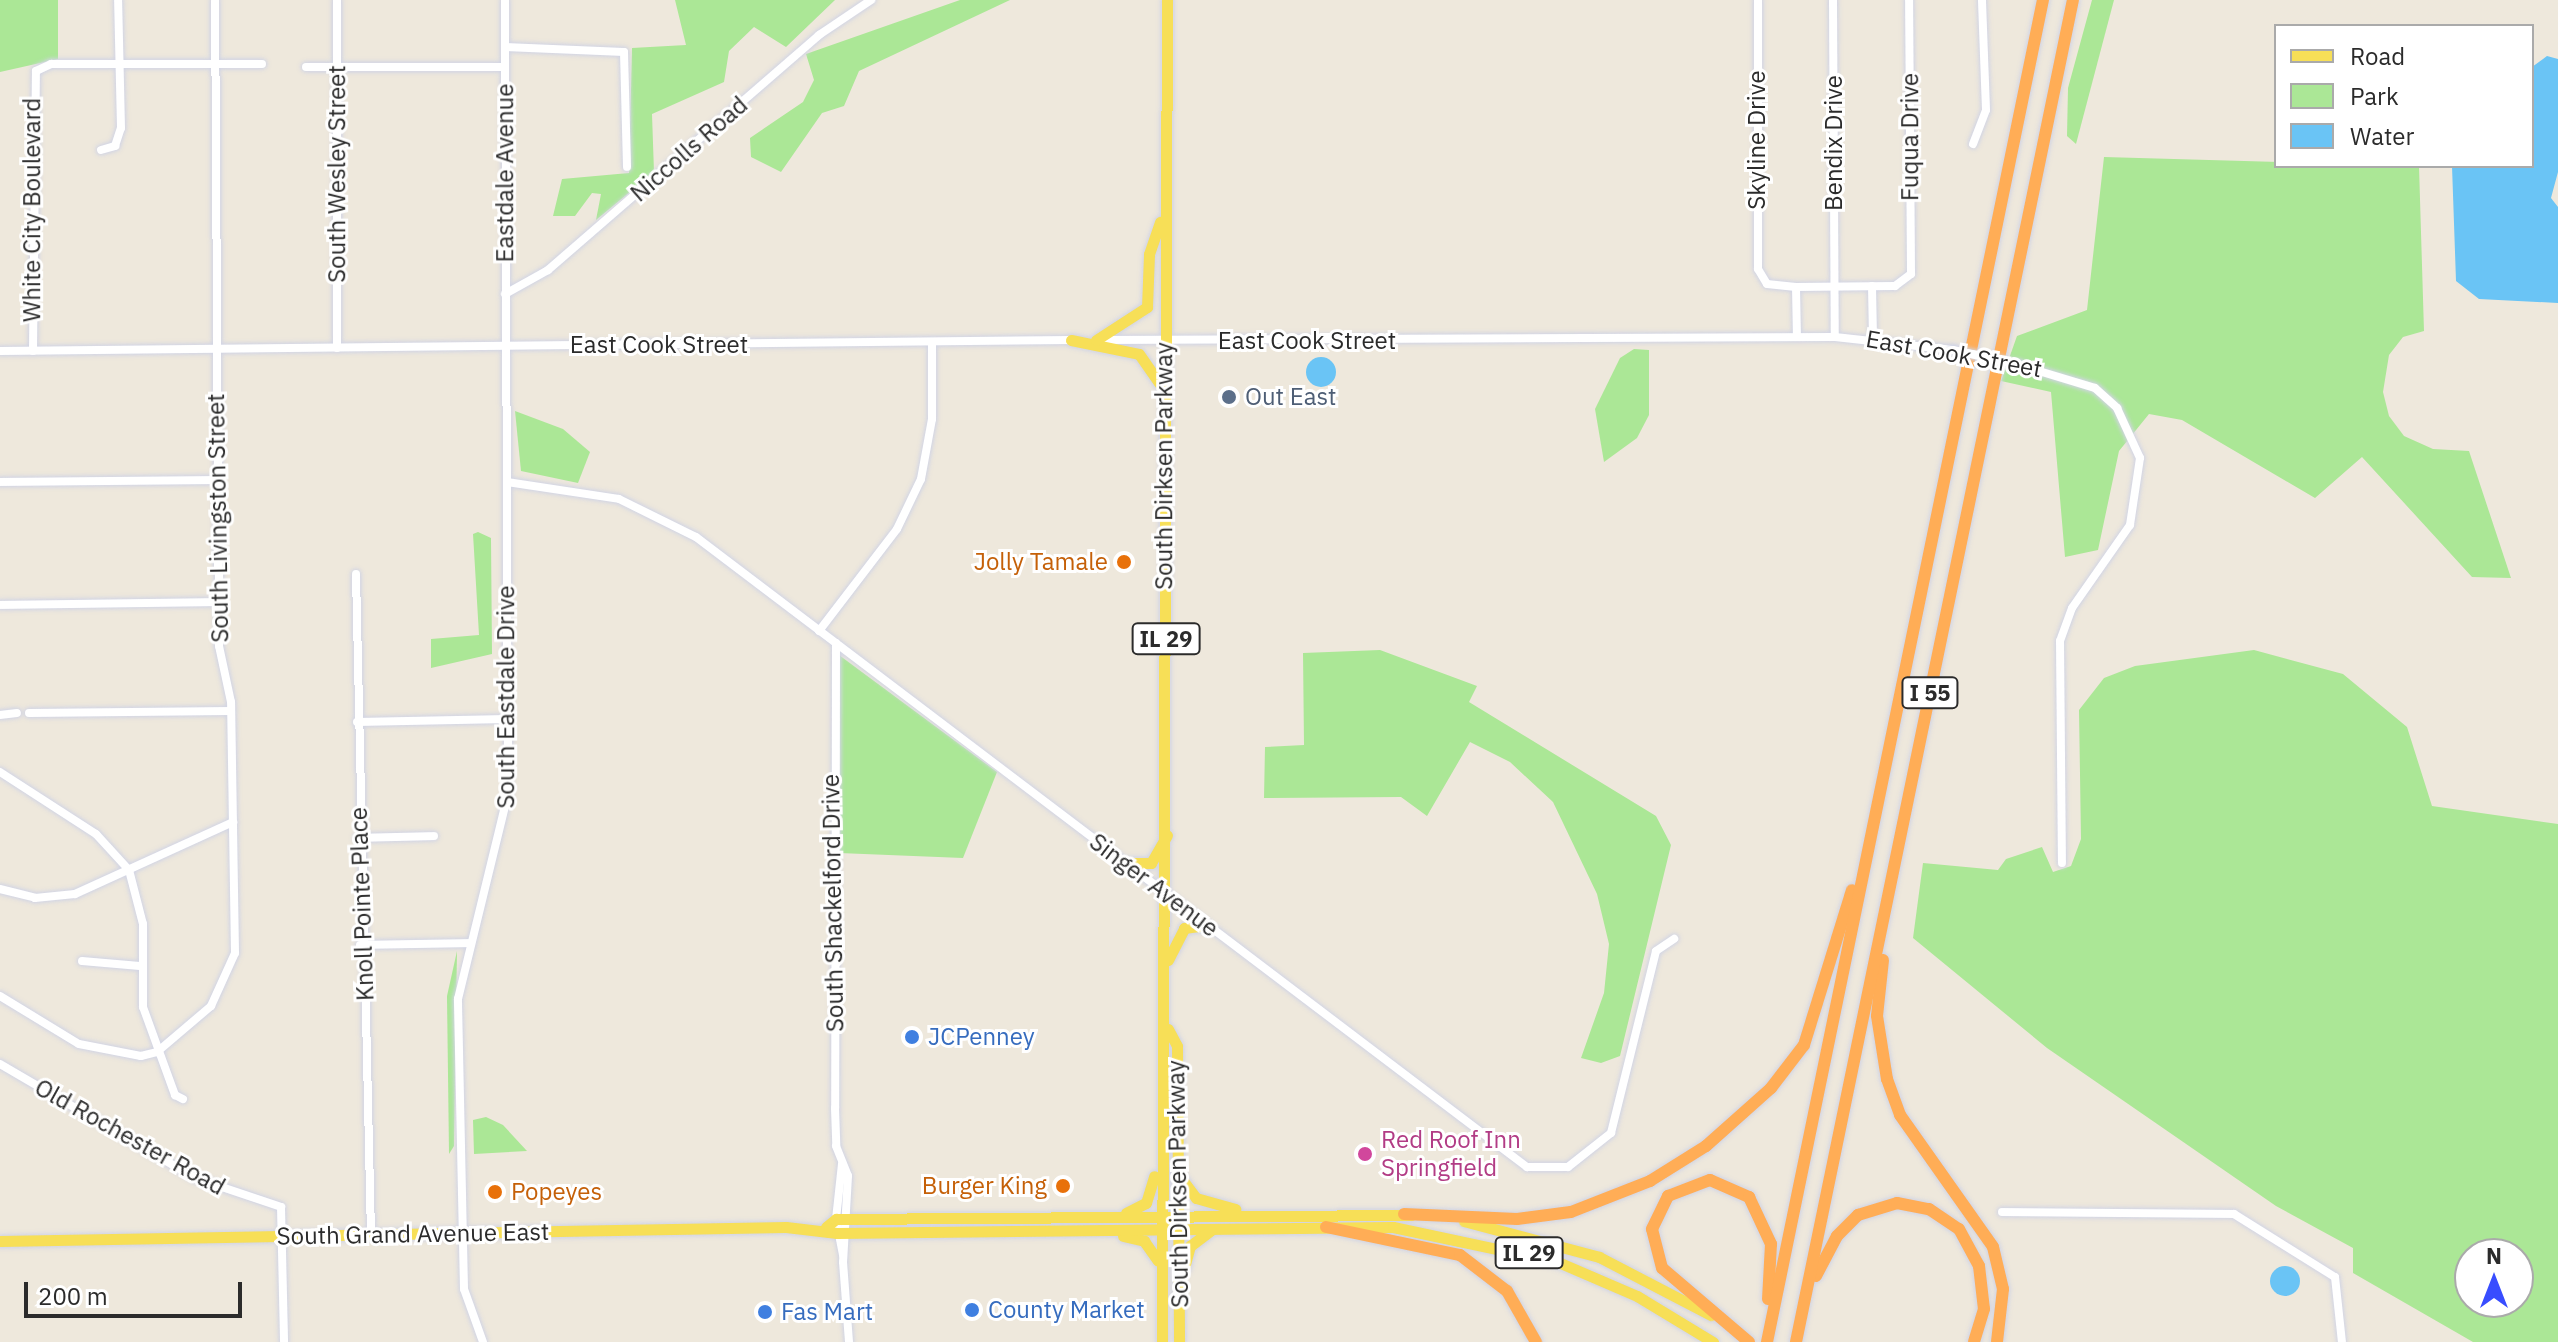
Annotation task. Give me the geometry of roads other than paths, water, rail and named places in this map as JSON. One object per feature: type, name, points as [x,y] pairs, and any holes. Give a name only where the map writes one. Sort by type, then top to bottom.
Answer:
[{"type":"highway","name":"I 55","points":[[1767,1322],[1882,783],[2043,0]]},
{"type":"highway","name":"I 55","points":[[1796,1342],[2075,0]]},
{"type":"highway","points":[[1404,1214],[1517,1219],[1591,1207],[1677,1166],[1743,1116],[1788,1068],[1814,1024],[1882,783]]},
{"type":"highway","points":[[1896,858],[1878,996],[1883,1060],[1900,1115],[1993,1247],[2003,1289],[1997,1342]]},
{"type":"highway","points":[[1717,1318],[1662,1268],[1652,1238],[1663,1202],[1701,1180],[1733,1185],[1761,1215],[1772,1260],[1765,1342]]},
{"type":"highway","points":[[1801,1321],[1842,1229],[1868,1210],[1908,1203],[1949,1220],[1975,1255],[1984,1301],[1974,1342]]},
{"type":"highway","points":[[1326,1227],[1460,1255],[1507,1291],[1536,1342]]},
{"type":"highway","name":"IL 29","points":[[1717,1318],[1749,1342]]},
{"type":"main road","name":"South Dirksen Parkway","points":[[1162,1342],[1160,1046],[1168,1029],[1163,214],[1167,0]]},
{"type":"main road","points":[[1096,340],[1147,307],[1149,254],[1163,214]]},
{"type":"main road","points":[[1071,340],[1139,354],[1164,391]]},
{"type":"main road","points":[[1125,863],[1151,863],[1167,835]]},
{"type":"main road","points":[[1167,964],[1184,928],[1206,925]]},
{"type":"main road","name":"South Dirksen Parkway","points":[[1168,1029],[1177,1046],[1179,1342]]},
{"type":"main road","points":[[1110,1216],[1146,1203],[1160,1147]]},
{"type":"main road","name":"IL 29","points":[[1178,1173],[1196,1198],[1267,1214],[1404,1214],[1574,1248],[1717,1318]]},
{"type":"main road","name":"South Grand Avenue East","points":[[0,1241],[839,1226],[1110,1216],[1267,1214]]},
{"type":"main road","name":"South Grand Avenue East","points":[[839,1226],[1161,1229]]},
{"type":"main road","name":"IL 29","points":[[1161,1229],[1411,1229],[1510,1247],[1610,1283],[1713,1342]]},
{"type":"main road","points":[[1179,1292],[1190,1246],[1214,1229]]},
{"type":"main road","points":[[1060,1230],[1134,1236],[1149,1246],[1161,1268]]},
{"type":"street","points":[[101,150],[119,138],[118,0]]},
{"type":"street","name":"South Livingston Street","points":[[157,1052],[211,1006],[231,969],[231,711],[218,602],[215,0]]},
{"type":"street","name":"South Wesley Street","points":[[337,0],[337,348]]},
{"type":"street","name":"Eastdale Avenue","points":[[505,0],[506,346]]},
{"type":"street","name":"Niccolls Road","points":[[505,294],[548,270],[819,35],[871,0]]},
{"type":"street","name":"Skyline Drive","points":[[1758,0],[1762,279],[1796,287]]},
{"type":"street","name":"Bendix Drive","points":[[1833,0],[1835,337]]},
{"type":"street","name":"Fuqua Drive","points":[[1872,286],[1895,286],[1911,274],[1909,0]]},
{"type":"street","points":[[1973,144],[1986,110],[1982,0]]},
{"type":"street","points":[[505,47],[624,52],[627,167]]},
{"type":"street","points":[[119,65],[262,64]]},
{"type":"street","name":"White City Boulevard","points":[[33,351],[36,71],[119,65]]},
{"type":"street","points":[[306,67],[505,67]]},
{"type":"street","points":[[1797,337],[1796,287],[1872,286],[1873,337]]},
{"type":"street","name":"East Cook Street","points":[[0,351],[932,344],[1071,340],[1873,337],[2019,365],[2095,388],[2124,418],[2140,458],[2130,525],[2072,608],[2060,641],[2062,863]]},
{"type":"street","points":[[819,631],[897,529],[921,479],[932,419],[932,344]]},
{"type":"street","name":"South Eastdale Drive","points":[[464,1233],[458,999],[506,819],[506,346]]},
{"type":"street","points":[[0,482],[217,480]]},
{"type":"street","name":"Singer Avenue","points":[[507,482],[592,492],[662,516],[836,643],[1504,1153],[1548,1170],[1581,1162],[1615,1127],[1656,951],[1674,939]]},
{"type":"street","name":"Knoll Pointe Place","points":[[356,574],[360,945],[371,1234]]},
{"type":"street","points":[[0,605],[218,602]]},
{"type":"street","name":"South Shackelford Drive","points":[[836,643],[835,1093],[842,1164],[839,1226],[849,1342]]},
{"type":"street","points":[[29,713],[231,711]]},
{"type":"street","points":[[0,715],[17,713]]},
{"type":"street","points":[[357,722],[508,719]]},
{"type":"street","points":[[0,772],[96,834],[129,870],[143,924],[140,966],[157,1052],[183,1099]]},
{"type":"street","points":[[0,889],[59,898],[233,822]]},
{"type":"street","points":[[358,838],[434,836]]},
{"type":"street","points":[[360,945],[471,943]]},
{"type":"street","points":[[82,961],[140,966]]},
{"type":"street","points":[[0,996],[100,1052],[157,1052]]},
{"type":"street","name":"Old Rochester Road","points":[[0,1064],[195,1178],[276,1203],[283,1236]]},
{"type":"street","points":[[2002,1212],[2222,1210],[2325,1269],[2341,1294],[2342,1342]]},
{"type":"street","points":[[464,1233],[466,1300],[483,1342]]},
{"type":"street","points":[[283,1236],[284,1342]]},
{"type":"water","points":[[2547,56],[2558,59],[2558,172],[2551,198],[2558,207],[2558,303],[2479,299],[2456,281],[2452,168],[2534,168],[2534,66]]},
{"type":"water","points":[[1321,357],[1332,361],[1336,372],[1332,383],[1321,387],[1310,383],[1306,372],[1310,361]]},
{"type":"water","points":[[2285,1266],[2291,1267],[2299,1275],[2299,1287],[2291,1295],[2285,1296],[2279,1295],[2271,1287],[2270,1281],[2271,1275],[2279,1267]]},
{"type":"place","name":"Out East","points":[[1229,397]]},
{"type":"place","name":"Jolly Tamale","points":[[1124,562]]},
{"type":"place","name":"JCPenney","points":[[912,1037]]},
{"type":"place","name":"Red Roof Inn Springfield","points":[[1365,1154]]},
{"type":"place","name":"Burger King","points":[[1063,1186]]},
{"type":"place","name":"Popeyes","points":[[495,1192]]},
{"type":"place","name":"County Market","points":[[972,1310]]},
{"type":"place","name":"Fas Mart","points":[[765,1312]]}]
